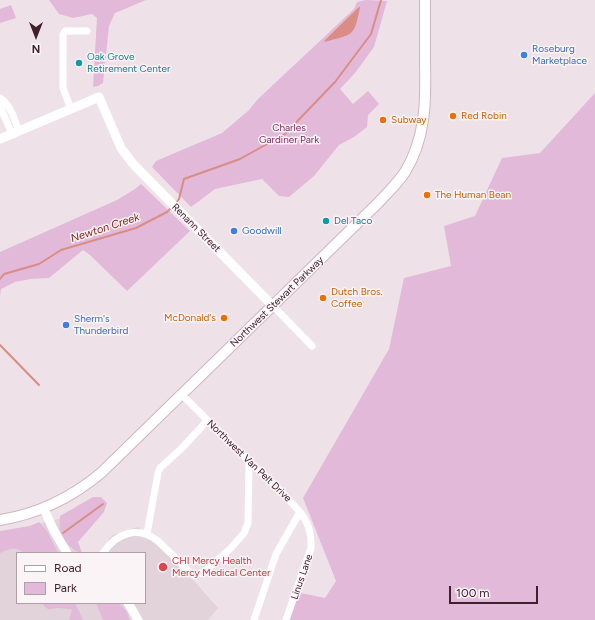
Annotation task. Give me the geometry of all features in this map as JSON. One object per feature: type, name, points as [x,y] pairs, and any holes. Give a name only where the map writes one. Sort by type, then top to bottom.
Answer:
[{"type":"main road","name":"Northwest Stewart Parkway","points":[[0,520],[14,518],[44,509],[72,494],[101,473],[398,182],[411,161],[418,143],[424,117],[426,84],[425,0]]},
{"type":"street","points":[[0,139],[71,109],[63,88],[63,35],[65,31],[87,31]]},
{"type":"street","name":"Renann Street","points":[[71,109],[99,97],[122,148],[134,165],[312,346]]},
{"type":"street","points":[[0,98],[7,103],[9,107],[16,133]]},
{"type":"street","points":[[0,106],[16,133]]},
{"type":"street","name":"Northwest Van Pelt Drive","points":[[182,395],[278,488],[300,512]]},
{"type":"street","points":[[147,534],[160,468],[181,449],[208,420]]},
{"type":"street","points":[[104,552],[118,537],[138,532],[147,534],[158,541],[192,574],[196,575],[204,572],[231,548],[247,528],[249,461]]},
{"type":"street","points":[[44,509],[54,531],[66,552]]},
{"type":"street","points":[[254,620],[276,554],[300,512]]},
{"type":"street","name":"Linus Lane","points":[[286,620],[311,548],[309,526],[300,512]]},
{"type":"street","points":[[129,604],[138,620]]},
{"type":"shaded area","points":[[359,7],[356,24],[351,33],[341,38],[324,42],[325,40]]},
{"type":"shaded area","name":"CHI Mercy Health Mercy Medical Center","points":[[62,518],[71,548],[77,552],[16,552],[16,604],[146,604],[146,552],[100,552],[112,535],[138,527],[195,582],[218,608],[208,620],[0,620],[0,533]]},
{"type":"green space","points":[[49,0],[146,0],[115,13],[109,26],[103,83],[93,87],[97,18],[92,14],[73,18],[59,14]]},
{"type":"green space","name":"Charles Gardiner Park","points":[[366,0],[387,1],[374,47],[355,73],[340,89],[353,104],[368,91],[379,104],[368,115],[367,127],[354,137],[339,145],[314,176],[289,197],[279,196],[262,179],[215,189],[191,207],[152,167],[156,161],[222,133],[248,111],[258,99],[354,9],[357,2]]},
{"type":"green space","points":[[11,5],[16,18],[0,23],[0,9]]},
{"type":"green space","points":[[595,93],[595,620],[288,620],[296,592],[325,598],[336,581],[303,498],[389,349],[404,278],[451,266],[444,226],[475,216],[502,158],[540,153]]},
{"type":"green space","points":[[141,184],[190,231],[127,291],[83,250],[49,278],[15,282],[1,289],[0,296],[0,252],[117,200]]},
{"type":"green space","points":[[93,497],[101,497],[107,503],[104,512],[78,542],[82,552],[75,551],[63,537],[60,528],[60,516]]},
{"type":"green space","points":[[39,522],[47,531],[58,552],[22,552],[18,549],[9,549],[0,553],[0,531],[30,526]]},
{"type":"green space","points":[[43,604],[75,604],[83,620],[69,620],[72,610],[46,608]]},
{"type":"green space","points":[[96,604],[120,604],[127,612],[129,620],[103,620]]},
{"type":"waterway","name":"Newton Creek","points":[[175,204],[179,199],[184,179],[240,159],[285,134],[335,82],[371,34],[381,0]]},
{"type":"waterway","name":"Newton Creek","points":[[0,279],[4,274],[39,264],[61,250],[136,228],[167,212],[172,207]]},
{"type":"waterway","points":[[0,345],[39,385]]},
{"type":"waterway","points":[[63,533],[103,504]]},
{"type":"place","name":"Roseburg Marketplace","points":[[524,55]]},
{"type":"place","name":"Oak Grove Retirement Center","points":[[79,63]]},
{"type":"place","name":"Red Robin","points":[[453,116]]},
{"type":"place","name":"Subway","points":[[383,120]]},
{"type":"place","name":"The Human Bean","points":[[427,195]]},
{"type":"place","name":"Del Taco","points":[[326,221]]},
{"type":"place","name":"Goodwill","points":[[234,231]]},
{"type":"place","name":"Dutch Bros. Coffee","points":[[323,298]]},
{"type":"place","name":"McDonald's","points":[[224,318]]},
{"type":"place","name":"Sherm's Thunderbird","points":[[66,325]]},
{"type":"place","name":"CHI Mercy Health Mercy Medical Center","points":[[163,567]]}]
